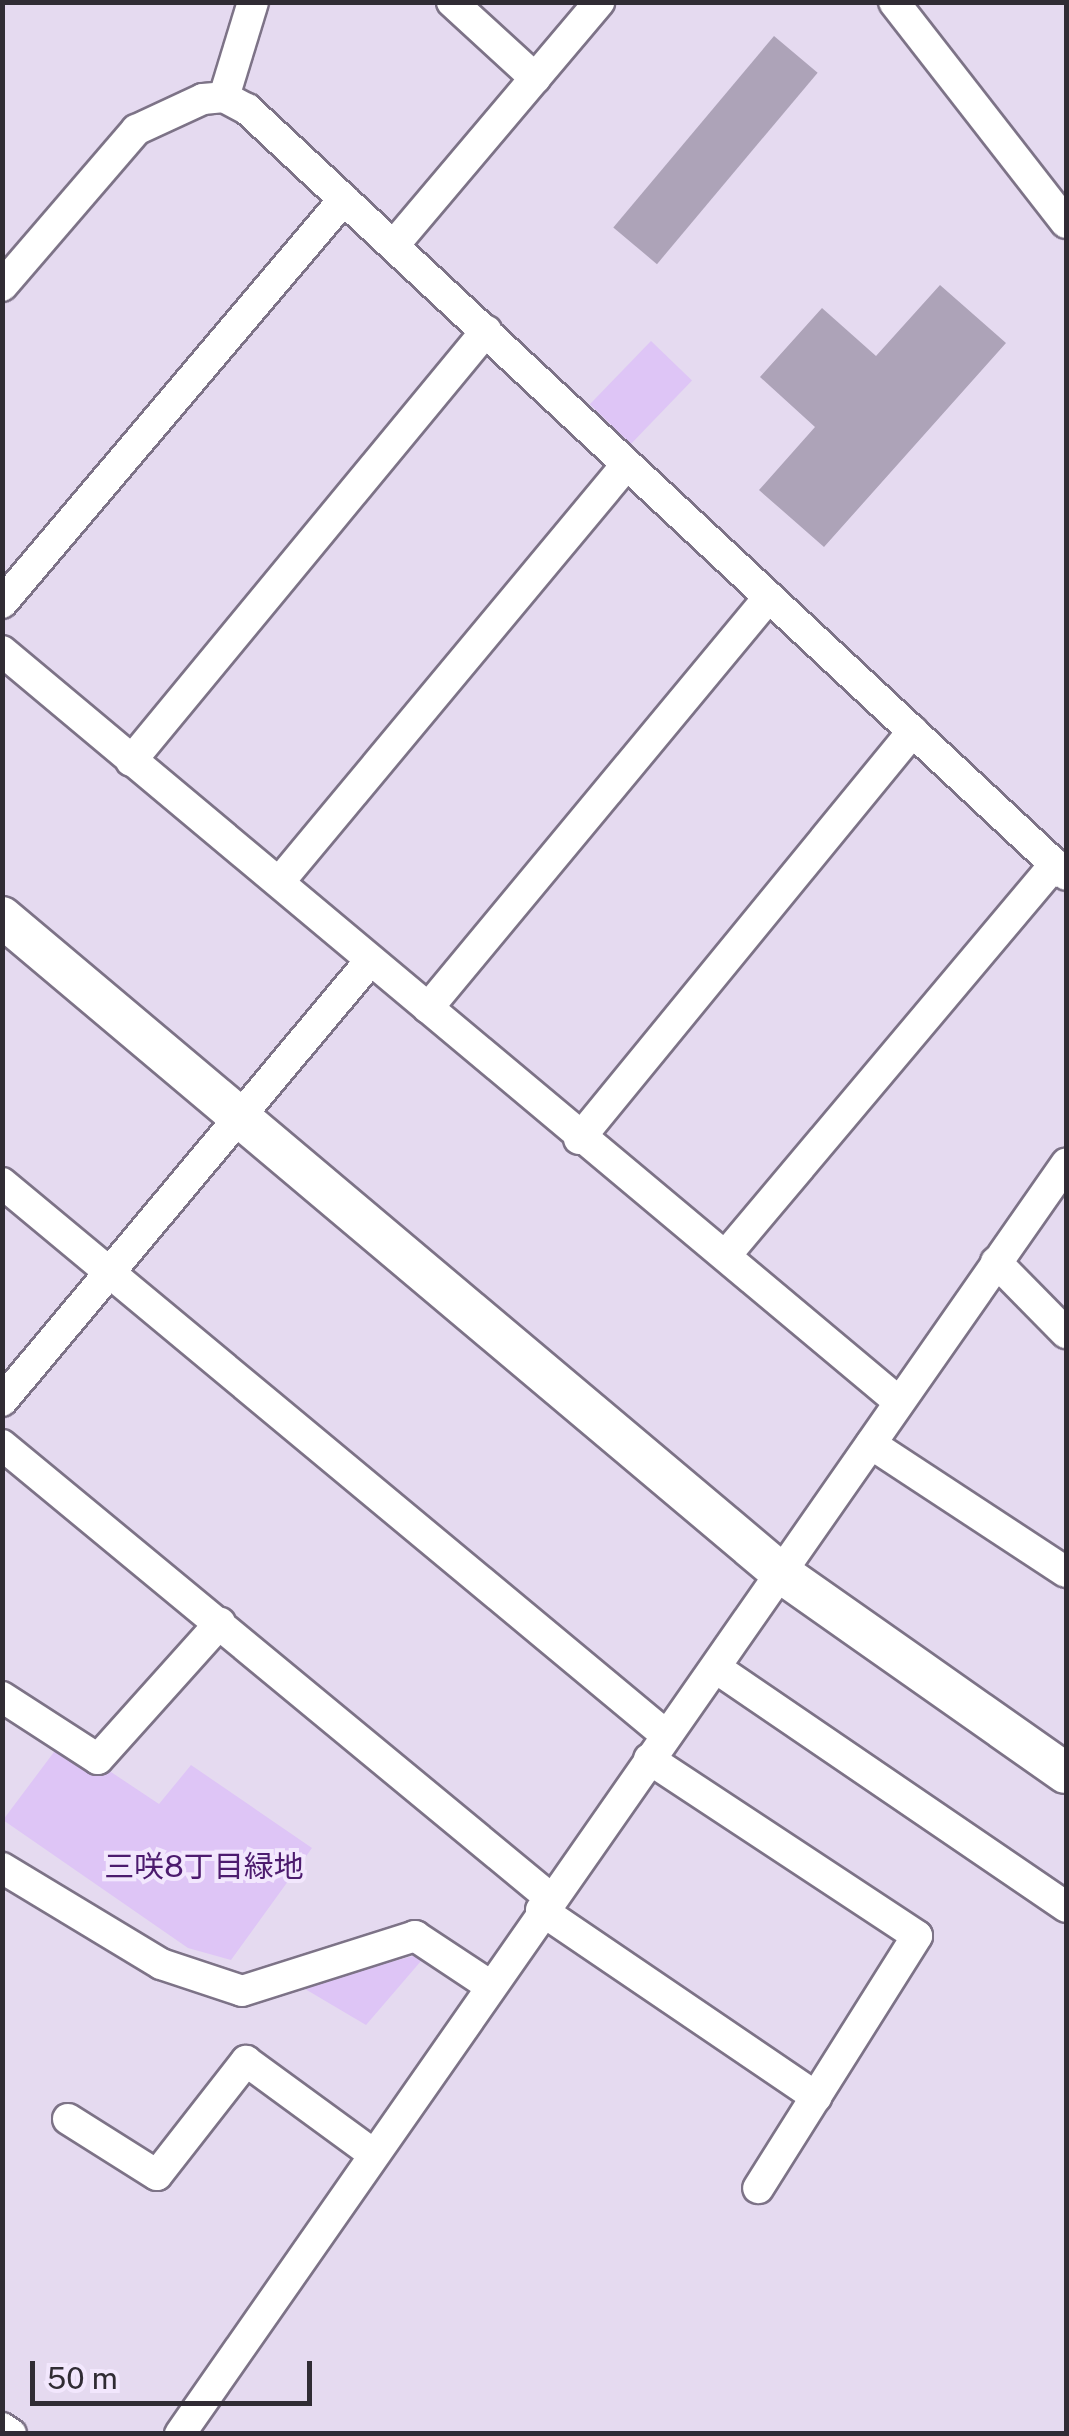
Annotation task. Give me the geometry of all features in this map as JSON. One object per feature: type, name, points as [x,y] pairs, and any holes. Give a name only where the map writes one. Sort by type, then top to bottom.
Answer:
[{"type":"street","points":[[224,97],[252,2]]},
{"type":"street","points":[[452,2],[536,78]]},
{"type":"street","points":[[394,245],[599,2]]},
{"type":"street","points":[[894,2],[1066,223]]},
{"type":"street","points":[[2,286],[136,130],[203,99],[224,97],[247,109],[1061,870],[726,1255]]},
{"type":"street","points":[[2,603],[344,198]]},
{"type":"street","points":[[131,761],[486,332]]},
{"type":"street","points":[[280,881],[627,464]]},
{"type":"street","points":[[428,1008],[769,597]]},
{"type":"street","points":[[2,650],[280,881],[579,1139],[726,1255],[898,1401]]},
{"type":"street","points":[[579,1139],[912,731]]},
{"type":"street","points":[[2,917],[781,1573],[1066,1774]]},
{"type":"street","points":[[2,1401],[370,962]]},
{"type":"street","points":[[180,2434],[545,1904],[716,1668],[1066,1164]]},
{"type":"street","points":[[2,1183],[658,1747],[917,1936],[758,2188]]},
{"type":"street","points":[[996,1262],[1066,1333]]},
{"type":"street","points":[[871,1444],[1066,1572]]},
{"type":"street","points":[[2,1445],[220,1623],[545,1904],[816,2097]]},
{"type":"street","points":[[2,1697],[98,1760],[220,1623]]},
{"type":"street","points":[[716,1668],[1066,1907]]},
{"type":"street","points":[[2,1868],[161,1964],[242,1992],[416,1936],[489,1985]]},
{"type":"street","points":[[68,2119],[157,2175],[246,2061],[373,2154]]},
{"type":"street","points":[[2,2428],[10,2434]]},
{"type":"green space","points":[[651,341],[692,381],[631,444],[590,404]]},
{"type":"green space","name":"三咲8丁目緑地","points":[[63,1740],[159,1804],[191,1765],[312,1848],[231,1960],[188,1948],[3,1820]]},
{"type":"green space","points":[[417,1955],[421,1961],[366,2025],[300,1986]]},
{"type":"building","points":[[774,36],[818,73],[657,264],[613,228]]},
{"type":"building","points":[[940,285],[1006,343],[824,547],[759,490],[815,427],[760,377],[822,308],[876,356]]}]
